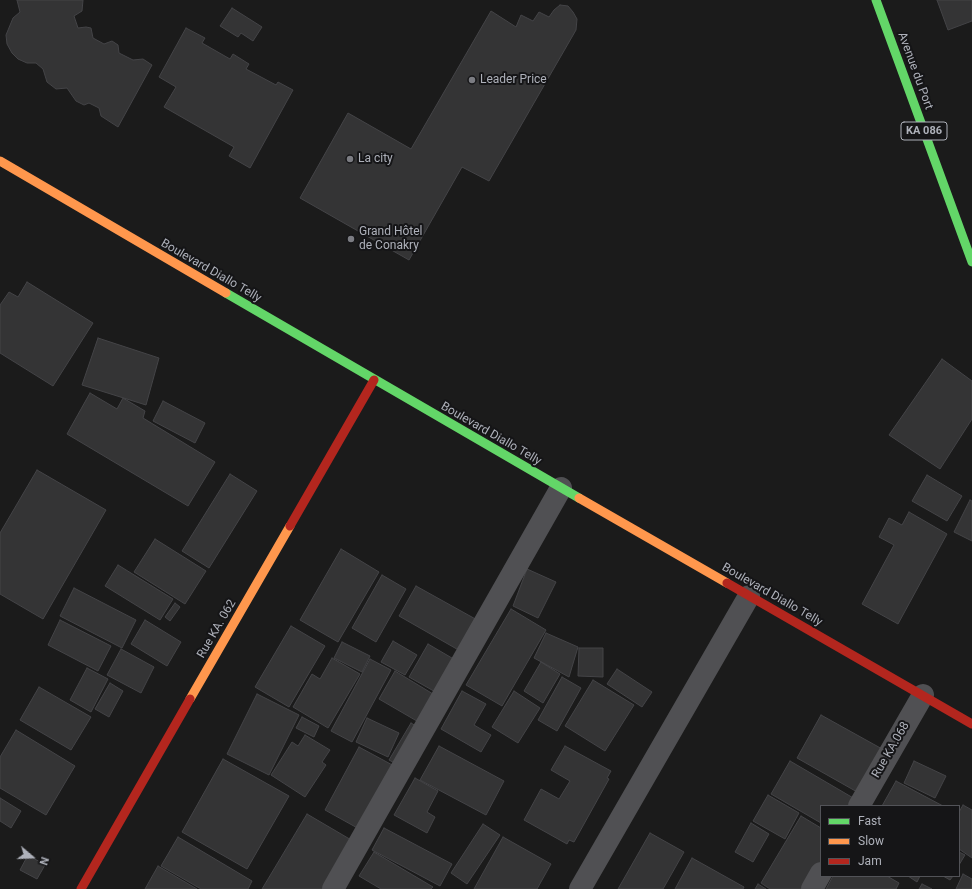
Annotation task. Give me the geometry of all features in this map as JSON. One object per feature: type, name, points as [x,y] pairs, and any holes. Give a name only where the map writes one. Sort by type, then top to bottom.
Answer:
[{"type":"street","name":"Avenue du Port","points":[[876,0],[972,262]]},
{"type":"street","name":"Boulevard Diallo Telly","points":[[0,161],[374,380],[972,724]]},
{"type":"street","name":"Rue KA. 062","points":[[81,889],[374,380]]},
{"type":"street","points":[[333,889],[562,488]]},
{"type":"street","points":[[580,889],[749,596]]},
{"type":"street","name":"Rue KA.068","points":[[860,805],[923,695]]},
{"type":"street","points":[[812,889],[820,875]]},
{"type":"building","points":[[17,0],[83,0],[82,11],[74,16],[78,28],[91,28],[93,38],[104,44],[112,41],[118,45],[119,53],[133,60],[143,59],[152,65],[118,127],[101,116],[99,108],[89,103],[84,105],[76,101],[67,88],[56,89],[47,82],[43,69],[36,63],[27,63],[18,59],[12,53],[7,44],[6,35],[13,18],[20,12]]},
{"type":"building","points":[[937,0],[972,0],[972,21],[948,30]]},
{"type":"building","points":[[560,5],[568,6],[573,12],[577,19],[576,30],[489,181],[462,167],[409,260],[300,198],[348,113],[411,149],[491,11],[516,27],[521,15],[533,21],[539,12],[549,17]]},
{"type":"building","points":[[232,8],[262,27],[253,41],[241,33],[238,37],[220,26]]},
{"type":"building","points":[[186,28],[205,38],[202,43],[230,59],[233,54],[249,64],[246,69],[276,85],[278,82],[293,90],[250,168],[229,156],[234,147],[164,107],[176,87],[159,77]]},
{"type":"building","points":[[27,282],[93,323],[53,386],[0,353],[0,305],[9,292],[18,297]]},
{"type":"building","points":[[98,338],[159,358],[146,405],[82,385]]},
{"type":"building","points":[[942,359],[972,381],[972,419],[940,469],[889,435]]},
{"type":"building","points":[[90,393],[117,409],[123,398],[145,411],[143,418],[215,462],[188,506],[67,434]]},
{"type":"building","points":[[163,401],[205,423],[195,443],[153,421]]},
{"type":"building","points":[[37,470],[106,510],[43,619],[0,594],[0,533]]},
{"type":"building","points":[[230,474],[257,491],[209,568],[182,551]]},
{"type":"building","points":[[927,475],[962,496],[947,521],[912,501]]},
{"type":"building","points":[[970,500],[972,501],[972,541],[954,532]]},
{"type":"building","points":[[909,512],[947,534],[898,624],[862,604],[894,545],[879,537],[889,518],[902,525]]},
{"type":"building","points":[[155,539],[206,571],[185,604],[134,572]]},
{"type":"building","points":[[341,549],[379,572],[338,642],[300,620]]},
{"type":"building","points":[[118,565],[173,599],[160,620],[105,586]]},
{"type":"building","points":[[527,569],[556,582],[538,618],[513,606]]},
{"type":"building","points":[[382,575],[406,589],[376,642],[352,628]]},
{"type":"building","points":[[416,586],[479,621],[462,652],[399,616]]},
{"type":"building","points":[[74,588],[136,620],[122,648],[60,616]]},
{"type":"building","points":[[175,603],[180,607],[170,621],[165,617]]},
{"type":"building","points":[[511,609],[546,630],[502,706],[466,685]]},
{"type":"building","points":[[60,620],[111,646],[98,671],[48,645]]},
{"type":"building","points":[[145,620],[181,642],[167,666],[131,644]]},
{"type":"building","points":[[291,626],[325,646],[289,707],[255,687]]},
{"type":"building","points":[[546,633],[578,647],[569,677],[534,658]]},
{"type":"building","points":[[393,641],[417,655],[405,675],[381,662]]},
{"type":"building","points":[[342,642],[370,656],[362,672],[334,658]]},
{"type":"building","points":[[428,644],[457,661],[439,694],[409,677]]},
{"type":"building","points":[[579,648],[603,648],[603,677],[578,676]]},
{"type":"building","points":[[121,649],[154,667],[141,693],[107,675]]},
{"type":"building","points":[[332,658],[360,674],[328,728],[293,707],[312,674],[320,679]]},
{"type":"building","points":[[370,659],[391,670],[352,742],[331,731]]},
{"type":"building","points":[[541,662],[560,674],[543,703],[524,691]]},
{"type":"building","points":[[87,668],[108,679],[91,712],[70,700]]},
{"type":"building","points":[[617,669],[652,692],[642,707],[607,684]]},
{"type":"building","points":[[395,671],[438,697],[422,724],[379,699]]},
{"type":"building","points":[[562,677],[581,688],[557,731],[538,720]]},
{"type":"building","points":[[593,680],[634,705],[605,751],[565,726]]},
{"type":"building","points":[[110,683],[123,691],[109,717],[95,709]]},
{"type":"building","points":[[39,687],[91,717],[71,750],[20,720]]},
{"type":"building","points":[[462,691],[486,704],[474,725],[491,735],[481,752],[441,729]]},
{"type":"building","points":[[514,691],[540,708],[518,743],[492,727]]},
{"type":"building","points":[[257,694],[299,715],[269,775],[227,754]]},
{"type":"building","points":[[821,715],[884,750],[859,793],[797,758]]},
{"type":"building","points":[[302,717],[319,726],[314,737],[296,728]]},
{"type":"building","points":[[367,718],[399,733],[388,757],[356,742]]},
{"type":"building","points":[[411,723],[421,729],[400,766],[389,760]]},
{"type":"building","points":[[16,730],[75,766],[46,815],[0,788],[0,757]]},
{"type":"building","points":[[305,735],[330,750],[322,762],[326,765],[305,797],[271,775],[292,742],[298,746]]},
{"type":"building","points":[[439,746],[504,781],[486,815],[420,780]]},
{"type":"building","points":[[565,746],[611,771],[607,778],[609,779],[574,842],[569,840],[567,844],[524,820],[541,789],[559,799],[570,781],[551,770]]},
{"type":"building","points":[[359,747],[396,767],[361,830],[325,810]]},
{"type":"building","points":[[223,759],[289,796],[247,869],[182,832]]},
{"type":"building","points":[[790,761],[855,799],[852,805],[820,805],[820,822],[771,794]]},
{"type":"building","points":[[914,761],[946,776],[935,798],[904,783]]},
{"type":"building","points":[[415,778],[438,791],[427,812],[435,817],[427,833],[394,815]]},
{"type":"building","points":[[896,781],[941,805],[883,805]]},
{"type":"building","points":[[768,795],[799,813],[785,839],[753,821]]},
{"type":"building","points":[[0,798],[21,811],[11,828],[0,821]]},
{"type":"building","points":[[963,805],[972,810],[972,858],[960,850],[960,810]]},
{"type":"building","points":[[307,814],[353,841],[325,889],[262,889]]},
{"type":"building","points":[[801,816],[820,827],[820,863],[804,889],[770,889],[761,883]]},
{"type":"building","points":[[751,823],[769,834],[753,862],[735,852]]},
{"type":"building","points":[[483,824],[500,835],[467,884],[451,873]]},
{"type":"building","points":[[384,828],[452,864],[440,886],[372,850]]},
{"type":"building","points":[[650,833],[684,852],[663,889],[618,889]]},
{"type":"building","points":[[178,837],[252,881],[248,889],[201,889],[161,866]]},
{"type":"building","points":[[503,837],[551,864],[537,889],[474,889]]},
{"type":"building","points":[[374,852],[433,887],[431,889],[381,889],[359,876]]},
{"type":"building","points":[[960,852],[965,855],[960,863]]},
{"type":"building","points":[[28,855],[45,865],[37,879],[20,870]]},
{"type":"building","points":[[692,858],[744,887],[743,889],[675,889]]},
{"type":"building","points":[[158,866],[197,889],[145,889]]},
{"type":"building","points":[[963,874],[972,879],[972,889],[956,889]]},
{"type":"building","points":[[832,877],[889,877],[899,883],[896,889],[826,889]]},
{"type":"building","points":[[910,877],[920,877],[917,882]]},
{"type":"building","points":[[945,877],[952,877],[950,880]]},
{"type":"building","points":[[758,884],[766,889],[755,889]]},
{"type":"building","points":[[922,884],[932,889],[919,889]]},
{"type":"traffic: fast","points":[[876,0],[972,262]]},
{"type":"traffic: fast","points":[[226,293],[579,498]]},
{"type":"traffic: slow","points":[[0,161],[226,293]]},
{"type":"traffic: slow","points":[[579,498],[727,583]]},
{"type":"traffic: slow","points":[[190,699],[290,526]]},
{"type":"traffic: jam","points":[[290,526],[374,380]]},
{"type":"traffic: jam","points":[[727,583],[972,724]]},
{"type":"traffic: jam","points":[[81,889],[190,699]]},
{"type":"place","name":"Leader Price","points":[[472,80]]},
{"type":"place","name":"La city","points":[[350,159]]},
{"type":"place","name":"Grand Hôtel de Conakry","points":[[351,239]]}]
